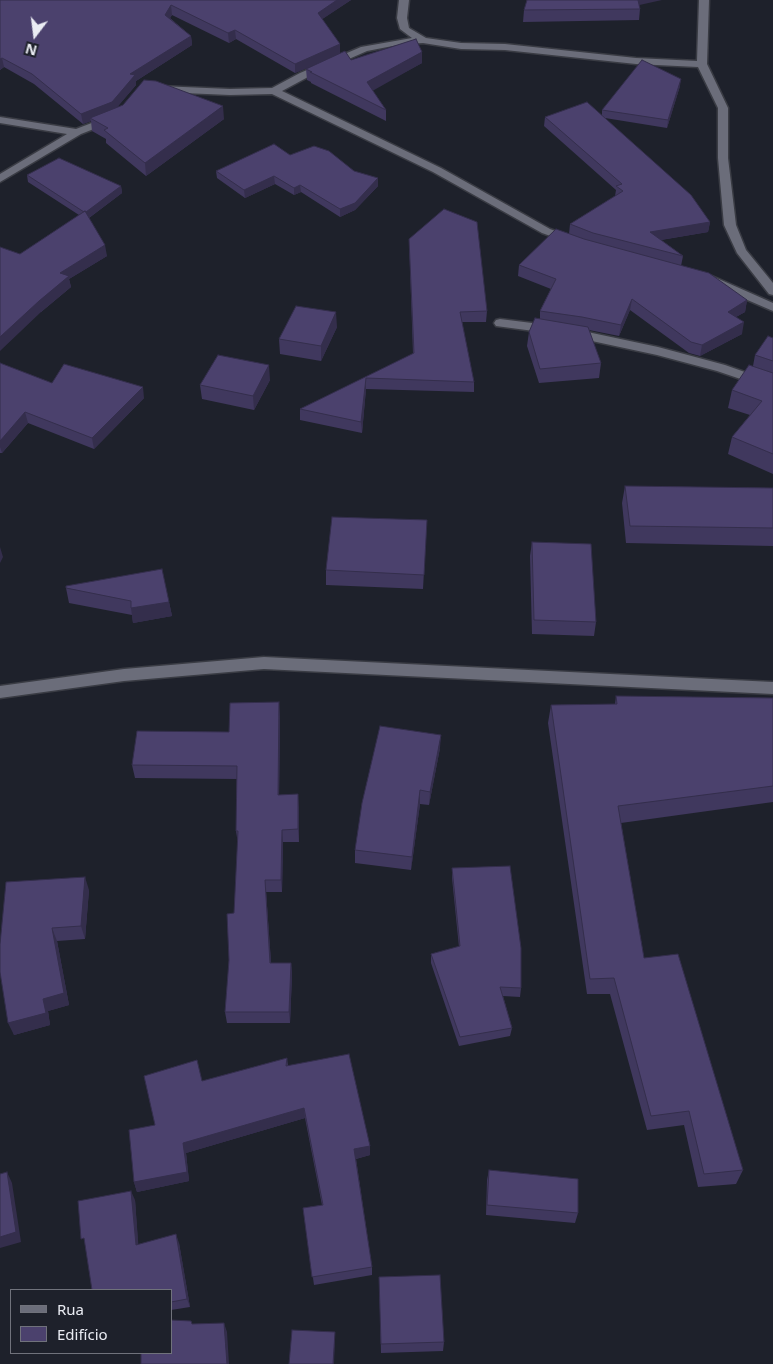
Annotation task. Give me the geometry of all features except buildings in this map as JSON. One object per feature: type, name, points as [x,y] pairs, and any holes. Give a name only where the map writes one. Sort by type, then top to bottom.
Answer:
[{"type":"street","points":[[404,0],[402,18],[405,29],[423,40]]},
{"type":"street","points":[[704,0],[702,64],[723,108],[723,158],[730,225],[741,251],[773,291]]},
{"type":"street","points":[[152,88],[230,92],[274,91],[304,75],[364,49],[403,41],[423,40],[461,46],[505,47],[636,61],[702,64]]},
{"type":"street","points":[[274,91],[437,170],[546,231],[579,244]]},
{"type":"street","points":[[0,179],[77,132],[119,115]]},
{"type":"street","points":[[0,120],[77,132]]},
{"type":"street","points":[[704,278],[773,307]]},
{"type":"street","points":[[500,323],[564,331],[658,351],[721,368],[773,386]]},
{"type":"street","points":[[0,692],[124,676],[264,664],[773,688]]}]
